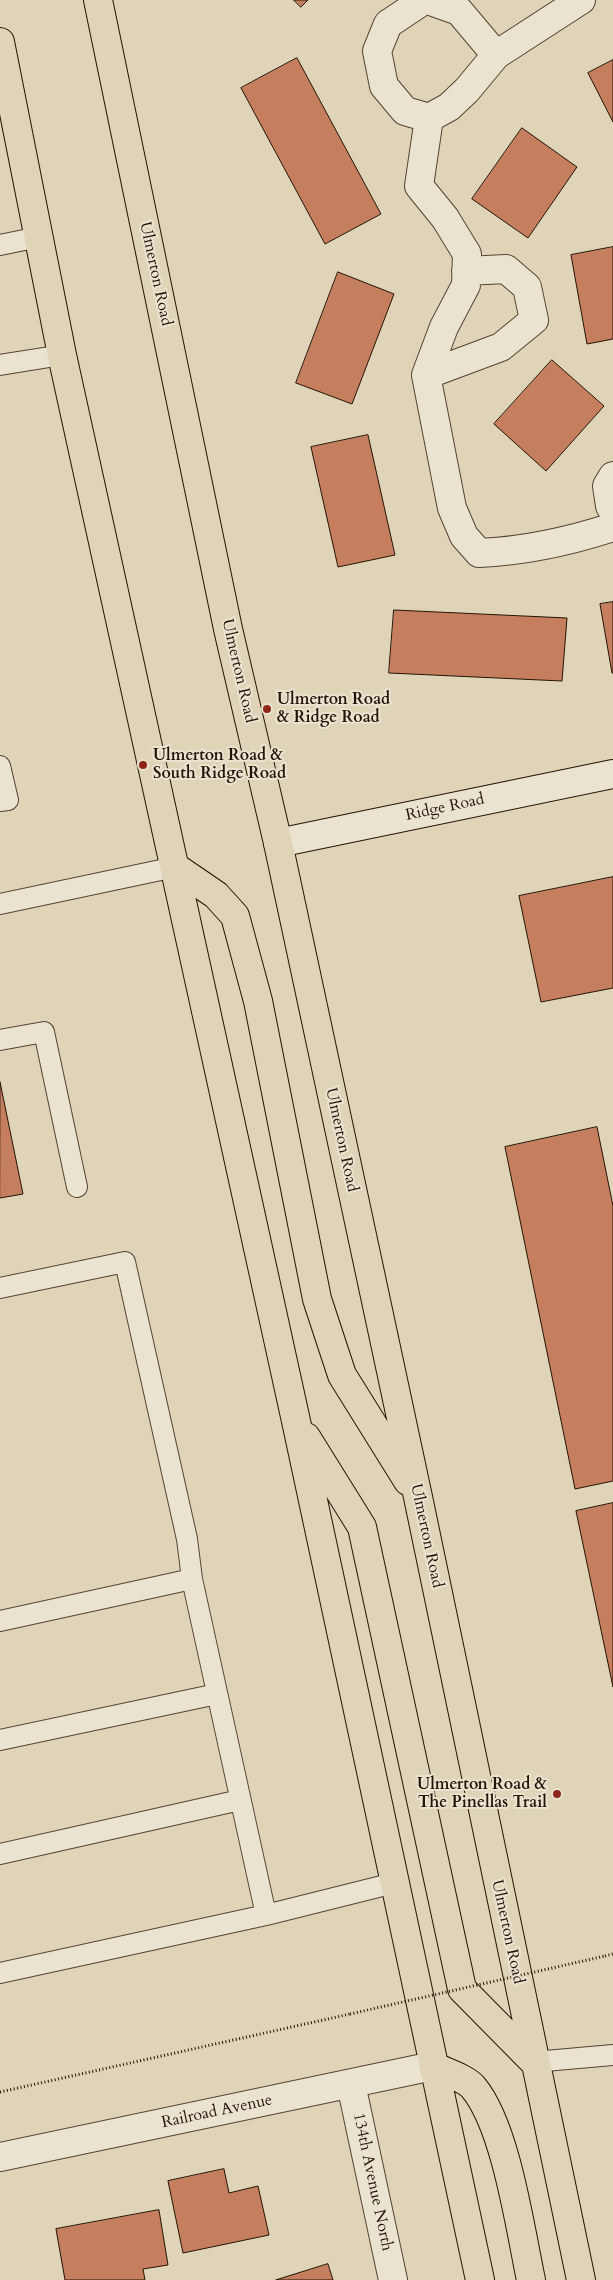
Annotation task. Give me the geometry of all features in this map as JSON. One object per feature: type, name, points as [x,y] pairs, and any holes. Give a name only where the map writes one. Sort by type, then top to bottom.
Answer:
[{"type":"main road","name":"Ulmerton Road","points":[[98,0],[228,628],[278,843],[418,1497],[534,2062],[581,2280]]},
{"type":"main road","points":[[0,42],[5,88],[39,237],[62,355],[296,1421],[480,2280]]},
{"type":"main road","points":[[175,867],[216,895],[235,916],[258,1002],[317,1299],[342,1375],[418,1497]]},
{"type":"main road","points":[[296,1421],[362,1527],[462,1989],[534,2062]]},
{"type":"main road","points":[[433,2066],[472,2086],[490,2112],[507,2169],[531,2280]]},
{"type":"street","points":[[424,0],[388,24],[377,51],[384,86],[405,111],[429,118],[448,107],[467,90],[496,55],[581,0]]},
{"type":"street","points":[[428,0],[459,11],[496,55]]},
{"type":"street","points":[[429,118],[419,186],[445,218],[467,254],[466,285],[444,327],[426,375],[452,508],[464,536],[479,553],[502,552],[575,540],[613,527]]},
{"type":"street","points":[[426,375],[502,347],[534,320],[527,287],[506,269],[466,271]]},
{"type":"street","points":[[613,476],[607,486],[610,506],[613,511]]},
{"type":"street","name":"Ridge Road","points":[[278,843],[613,774]]},
{"type":"street","name":"Railroad Avenue","points":[[0,2157],[433,2066]]},
{"type":"street","name":"134th Avenue North","points":[[351,2084],[393,2280]]},
{"type":"lane","points":[[0,245],[39,237]]},
{"type":"lane","points":[[0,365],[62,355]]},
{"type":"lane","points":[[0,766],[8,800],[0,801]]},
{"type":"lane","points":[[0,904],[175,867]]},
{"type":"lane","points":[[0,1040],[44,1032],[77,1187]]},
{"type":"lane","points":[[0,1288],[125,1262],[187,1539],[192,1579],[266,1914]]},
{"type":"lane","points":[[0,1622],[192,1579]]},
{"type":"lane","points":[[0,1740],[217,1694]]},
{"type":"lane","points":[[0,1854],[240,1800]]},
{"type":"lane","points":[[0,1973],[266,1914],[394,1883]]},
{"type":"lane","points":[[534,2062],[613,2055]]},
{"type":"path","points":[[0,2092],[613,1954]]},
{"type":"building","points":[[294,0],[308,0],[301,7]]},
{"type":"building","points":[[297,58],[381,214],[325,244],[241,88]]},
{"type":"building","points":[[613,60],[613,122],[588,73]]},
{"type":"building","points":[[522,128],[577,167],[528,238],[472,199]]},
{"type":"building","points":[[613,247],[613,339],[587,344],[571,255]]},
{"type":"building","points":[[338,272],[394,294],[352,404],[296,383]]},
{"type":"building","points":[[552,360],[604,406],[546,471],[494,424]]},
{"type":"building","points":[[368,435],[395,555],[338,567],[311,447]]},
{"type":"building","points":[[613,602],[613,673],[612,673],[600,604]]},
{"type":"building","points":[[394,610],[567,618],[562,681],[389,673]]},
{"type":"building","points":[[613,877],[613,988],[541,1002],[519,896]]},
{"type":"building","points":[[0,1082],[23,1194],[0,1198]]},
{"type":"building","points":[[597,1127],[613,1206],[613,1481],[575,1489],[505,1147]]},
{"type":"building","points":[[613,1503],[613,1687],[576,1511]]},
{"type":"building","points":[[224,2169],[229,2193],[258,2186],[269,2235],[183,2253],[168,2181]]},
{"type":"building","points":[[159,2210],[168,2265],[143,2269],[145,2280],[65,2280],[56,2229]]},
{"type":"building","points":[[328,2264],[333,2280],[276,2280]]},
{"type":"place","name":"Ulmerton Road & Ridge Road","points":[[267,709]]},
{"type":"place","name":"Ulmerton Road & South Ridge Road","points":[[143,765]]},
{"type":"place","name":"Ulmerton Road & The Pinellas Trail","points":[[557,1794]]}]
